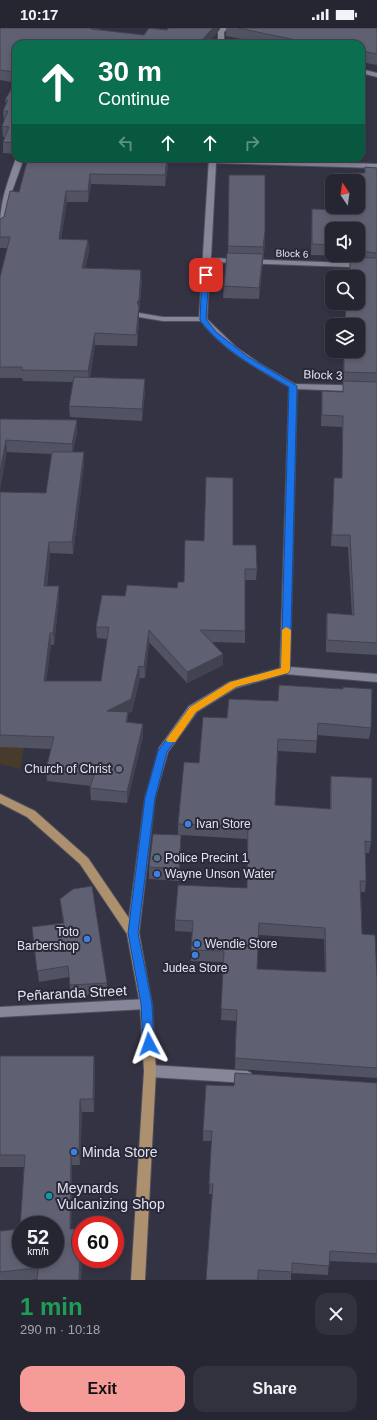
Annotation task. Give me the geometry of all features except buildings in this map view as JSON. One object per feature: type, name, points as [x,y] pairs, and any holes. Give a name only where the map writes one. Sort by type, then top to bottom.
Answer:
[{"type":"main road","points":[[0,798],[31,814],[84,861],[133,933],[146,1004],[150,1072],[138,1280]]},
{"type":"street","points":[[222,40],[221,32],[225,28]]},
{"type":"street","points":[[365,72],[377,75]]},
{"type":"street","points":[[0,227],[4,194],[18,162]]},
{"type":"street","points":[[213,162],[202,319],[214,333],[245,358],[293,386],[285,670]]},
{"type":"street","points":[[283,162],[377,166]]},
{"type":"street","name":"Block 6","points":[[207,260],[377,266]]},
{"type":"street","points":[[142,315],[163,319],[202,319]]},
{"type":"street","name":"Block 3","points":[[293,386],[377,389]]},
{"type":"street","points":[[133,933],[150,798],[163,751],[193,709],[233,685],[285,670],[377,678]]},
{"type":"street","name":"Peñaranda Street","points":[[0,1012],[146,1004]]},
{"type":"street","points":[[150,1072],[260,1078]]},
{"type":"shaded area","points":[[0,686],[35,686],[20,769],[0,764]]},
{"type":"slow traffic","points":[[171,740],[193,709],[233,685],[285,670],[286,630]]},
{"type":"place","name":"Church of Christ","points":[[119,769]]},
{"type":"place","name":"Ivan Store","points":[[188,824]]},
{"type":"place","name":"Police Precint 1","points":[[157,858]]},
{"type":"place","name":"Wayne Unson Water","points":[[157,874]]},
{"type":"place","name":"Toto Barbershop","points":[[87,939]]},
{"type":"place","name":"Wendie Store","points":[[197,944]]},
{"type":"place","name":"Judea Store","points":[[195,955]]},
{"type":"place","name":"Minda Store","points":[[74,1152]]},
{"type":"place","name":"Meynards Vulcanizing Shop","points":[[49,1196]]},
{"type":"route","points":[[149,1044],[146,1004],[133,933],[150,798],[163,751],[193,709],[233,685],[285,670],[293,386],[245,358],[214,333],[202,319],[206,275]]}]
